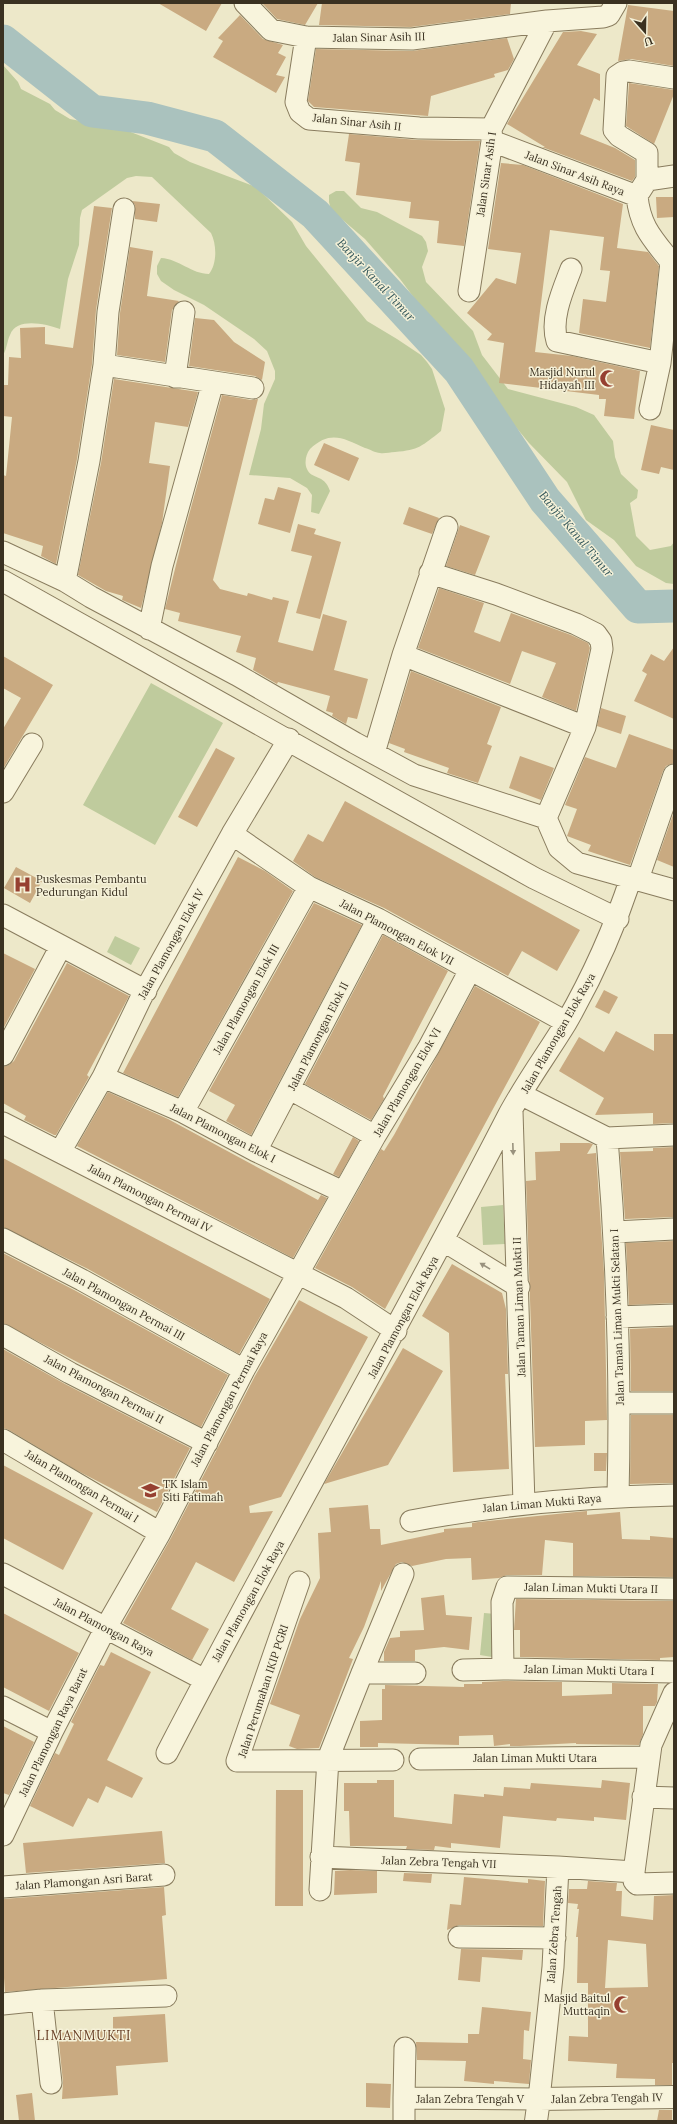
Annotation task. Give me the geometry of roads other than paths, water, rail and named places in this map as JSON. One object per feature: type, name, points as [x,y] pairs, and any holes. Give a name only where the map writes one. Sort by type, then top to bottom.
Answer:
[{"type":"street","name":"Jalan Sinar Asih III","points":[[245,3],[271,30],[306,38],[412,39],[547,21],[603,17],[609,15],[616,3]]},
{"type":"street","name":"Jalan Sinar Asih I","points":[[469,291],[491,135],[547,21]]},
{"type":"street","name":"Jalan Sinar Asih II","points":[[306,38],[296,102],[300,112],[309,119],[491,135]]},
{"type":"street","points":[[650,408],[660,363],[672,262],[647,233],[641,221],[642,188],[648,153],[620,136],[614,130],[617,76],[623,72],[629,72],[674,78]]},
{"type":"street","name":"Jalan Sinar Asih Raya","points":[[491,135],[642,188],[674,176]]},
{"type":"street","points":[[65,581],[89,461],[104,364],[108,312],[124,209]]},
{"type":"street","points":[[571,270],[562,292],[554,331],[557,341],[660,363]]},
{"type":"street","points":[[175,377],[184,312]]},
{"type":"street","points":[[104,364],[175,377],[253,388]]},
{"type":"street","points":[[149,629],[162,566],[213,382]]},
{"type":"street","points":[[374,753],[403,655],[447,527]]},
{"type":"street","points":[[3,552],[65,581],[149,629],[237,675],[414,775],[546,818]]},
{"type":"street","points":[[430,573],[496,594],[596,634],[601,641],[602,649],[585,727],[546,818],[559,848],[577,863],[674,890]]},
{"type":"street","points":[[4,583],[289,739],[534,878],[618,919]]},
{"type":"street","points":[[76,623],[91,597]]},
{"type":"street","points":[[403,655],[585,727]]},
{"type":"street","name":"Jalan Plamongan Elok IV","points":[[60,1152],[102,1077],[146,991],[232,834],[289,739]]},
{"type":"street","points":[[3,792],[32,744]]},
{"type":"street","points":[[400,802],[414,775]]},
{"type":"street","name":"Jalan Plamongan Elok Raya","points":[[167,1753],[205,1680],[396,1331],[517,1102],[566,1022],[600,960],[673,782]]},
{"type":"street","name":"Jalan Plamongan Elok VII","points":[[232,834],[309,887],[378,919],[566,1022]]},
{"type":"street","name":"Jalan Plamongan Elok III","points":[[183,1112],[309,887]]},
{"type":"street","points":[[3,915],[146,991]]},
{"type":"street","name":"Jalan Plamongan Elok II","points":[[256,1152],[378,919]]},
{"type":"street","points":[[3,1055],[61,946]]},
{"type":"street","name":"Jalan Plamongan Elok VI","points":[[343,1192],[429,1047],[470,970]]},
{"type":"street","name":"Jalan Plamongan Elok I","points":[[102,1077],[183,1112],[256,1152],[343,1192]]},
{"type":"street","points":[[290,1089],[375,1136]]},
{"type":"street","points":[[517,1102],[607,1138],[674,1136]]},
{"type":"street","name":"Jalan Taman Liman Mukti II","points":[[517,1102],[519,1287],[524,1504]]},
{"type":"street","name":"Jalan Plamongan Permai IV","points":[[3,1123],[346,1298],[396,1331]]},
{"type":"street","name":"Jalan Taman Liman Mukti Selatan I","points":[[607,1138],[615,1232],[620,1403],[618,1497]]},
{"type":"street","name":"Jalan Plamongan Permai Raya","points":[[105,1628],[160,1533],[296,1273],[343,1192]]},
{"type":"street","points":[[615,1232],[674,1229]]},
{"type":"street","name":"Jalan Plamongan Permai III","points":[[3,1240],[82,1280],[244,1370]]},
{"type":"street","points":[[444,1241],[519,1287]]},
{"type":"street","points":[[617,1317],[674,1315]]},
{"type":"street","name":"Jalan Plamongan Permai II","points":[[3,1335],[206,1443]]},
{"type":"street","points":[[620,1403],[674,1403]]},
{"type":"street","name":"Jalan Plamongan Permai I","points":[[3,1440],[160,1533]]},
{"type":"street","name":"Jalan Liman Mukti Raya","points":[[411,1521],[481,1508],[618,1497],[674,1495]]},
{"type":"street","name":"Jalan Plamongan Raya","points":[[3,1574],[205,1680]]},
{"type":"street","points":[[320,1890],[328,1759],[403,1574]]},
{"type":"street","name":"Jalan Perumahan IKIP PGRI","points":[[299,1582],[237,1761],[328,1759],[393,1760]]},
{"type":"street","name":"Jalan Liman Mukti Utara II","points":[[503,1668],[502,1602],[507,1587],[674,1589]]},
{"type":"street","name":"Jalan Plamongan Raya Barat","points":[[3,1835],[8,1812],[52,1732],[105,1628]]},
{"type":"street","name":"Jalan Liman Mukti Utara I","points":[[463,1670],[503,1668],[674,1672]]},
{"type":"street","points":[[362,1673],[415,1673]]},
{"type":"street","points":[[674,1692],[651,1745],[634,1872],[634,1881],[637,1884],[674,1883]]},
{"type":"street","points":[[3,1707],[52,1732]]},
{"type":"street","name":"Jalan Liman Mukti Utara","points":[[420,1759],[649,1757]]},
{"type":"street","points":[[643,1797],[674,1798]]},
{"type":"street","name":"Jalan Zebra Tengah VII","points":[[321,1857],[558,1867],[634,1872]]},
{"type":"street","name":"Jalan Zebra Tengah","points":[[536,2121],[555,1938],[558,1867]]},
{"type":"street","name":"Jalan Plamongan Asri Barat","points":[[3,1887],[164,1875]]},
{"type":"street","points":[[459,1937],[555,1938]]},
{"type":"street","points":[[3,2004],[42,2000],[166,1996]]},
{"type":"street","points":[[42,2000],[51,2083]]},
{"type":"street","name":"Jalan Zebra Tengah V","points":[[405,2048],[404,2098],[539,2100]]},
{"type":"street","name":"Jalan Zebra Tengah IV","points":[[539,2100],[674,2097]]},
{"type":"street","points":[[404,2098],[404,2121]]},
{"type":"waterway","name":"Banjir Kanal Timur","points":[[3,41],[92,111],[147,118],[215,136],[315,214],[459,370],[545,500],[638,607],[674,606]]},
{"type":"place","name":"Masjid Nurul Hidayah III","points":[[608,378]]},
{"type":"place","name":"Puskesmas Pembantu Pedurungan Kidul","points":[[23,885]]},
{"type":"place","name":"TK Islam Siti Fatimah","points":[[150,1490]]},
{"type":"place","name":"Masjid Baitul Muttaqin","points":[[623,2004]]},
{"type":"district","name":"LIMANMUKTI","points":[[84,2035]]}]
